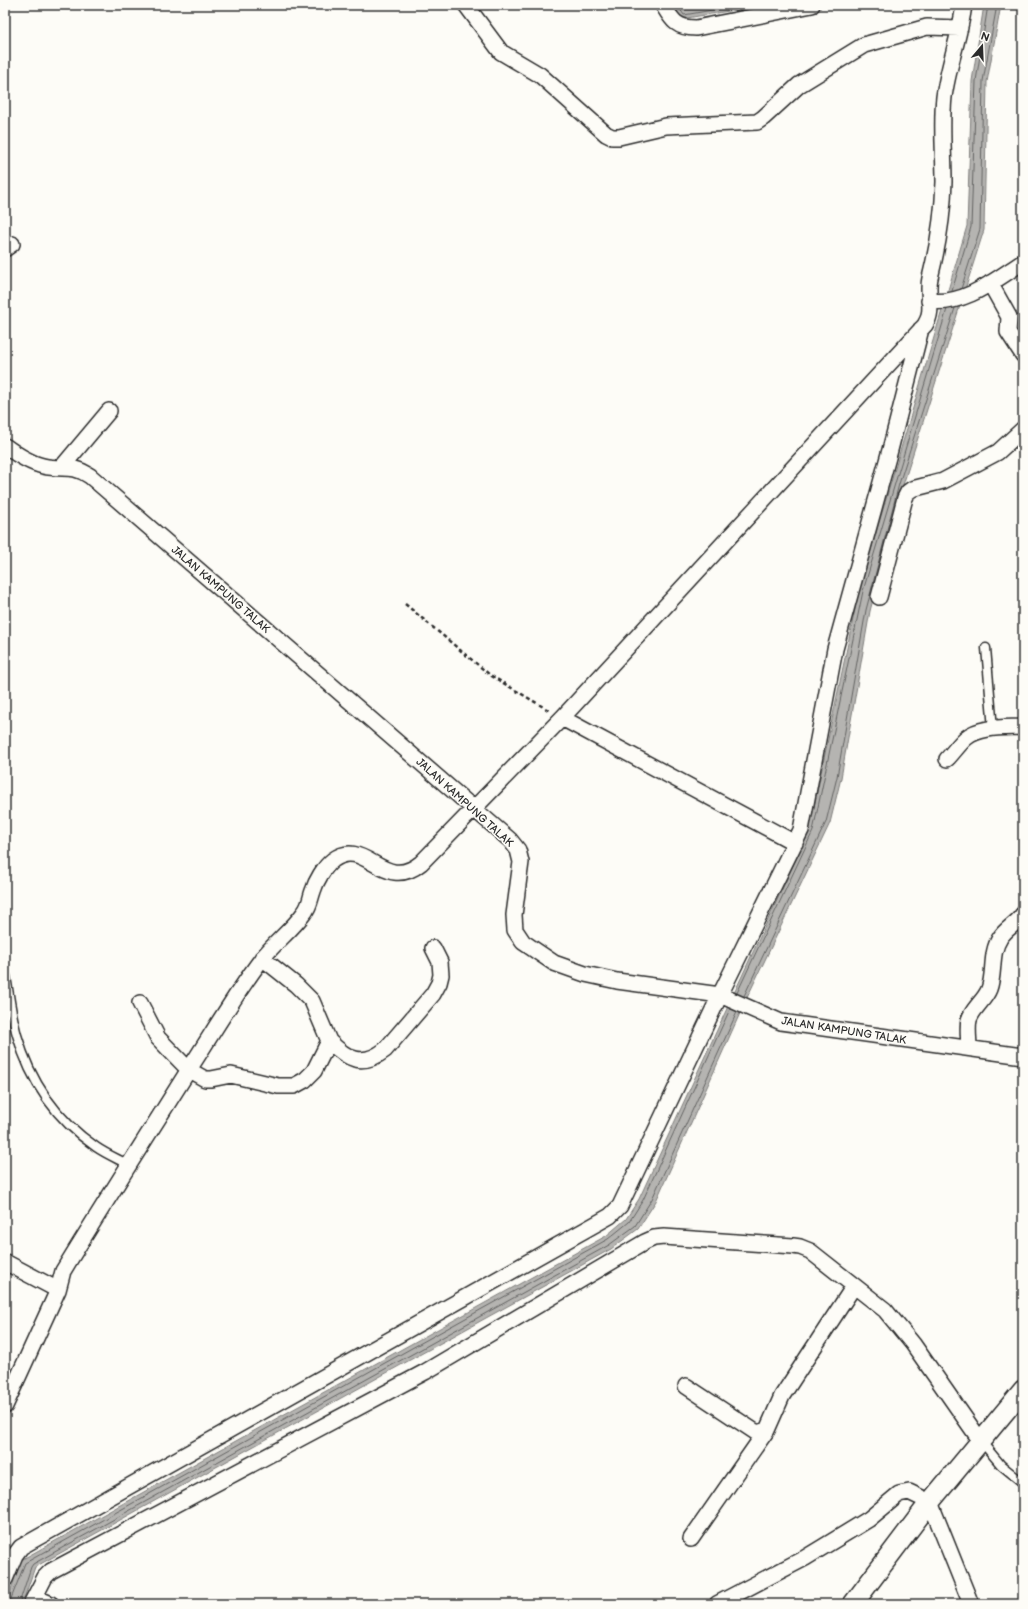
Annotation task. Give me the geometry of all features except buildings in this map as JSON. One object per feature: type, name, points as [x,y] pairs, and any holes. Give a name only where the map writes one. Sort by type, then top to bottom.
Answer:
[{"type":"street","points":[[466,5],[501,52],[540,75],[606,134],[615,137],[666,126],[757,122],[800,85],[864,45],[927,26],[960,28]]},
{"type":"street","points":[[663,5],[674,22],[688,28],[696,28],[812,5]]},
{"type":"street","points":[[935,302],[929,284],[942,226],[944,184],[944,98],[964,5]]},
{"type":"street","points":[[5,1406],[58,1290],[63,1272],[230,1003],[262,958],[305,912],[314,887],[332,861],[341,856],[356,855],[370,860],[388,871],[397,873],[406,872],[421,863],[562,718],[922,328],[929,319],[931,308],[935,302],[968,296],[1023,262]]},
{"type":"street","points":[[990,283],[1009,317],[1008,332],[1023,355]]},
{"type":"street","points":[[5,1579],[16,1552],[21,1547],[614,1213],[623,1202],[724,997],[801,830],[835,649],[922,328]]},
{"type":"street","points":[[62,467],[109,411]]},
{"type":"street","points":[[879,597],[905,498],[908,492],[915,488],[943,481],[998,452],[1023,429]]},
{"type":"street","name":"JALAN KAMPUNG TALAK","points":[[5,446],[17,455],[42,466],[72,467],[90,476],[510,840],[515,845],[520,856],[521,869],[514,923],[515,930],[523,942],[554,963],[585,974],[617,981],[724,997],[781,1022],[1023,1056]]},
{"type":"street","points":[[562,718],[795,843]]},
{"type":"street","points":[[947,759],[970,735],[993,729],[1023,727]]},
{"type":"street","points":[[969,1048],[969,1020],[988,991],[992,978],[993,958],[999,939],[1008,928],[1019,920],[1023,914]]},
{"type":"street","points":[[262,958],[296,985],[312,1001],[329,1041],[342,1053],[350,1058],[359,1060],[378,1056],[385,1050],[438,987],[441,967],[439,957],[433,948]]},
{"type":"street","points":[[140,1003],[158,1038],[189,1070],[205,1079],[231,1075],[278,1086],[294,1086],[305,1080],[314,1071],[329,1041]]},
{"type":"street","points":[[50,1604],[33,1600],[45,1577],[51,1571],[425,1372],[649,1240],[664,1238],[800,1247],[810,1251],[885,1310],[912,1344],[980,1440]]},
{"type":"street","points":[[5,1262],[58,1290]]},
{"type":"street","points":[[691,1539],[767,1430],[782,1396],[854,1286]]},
{"type":"street","points":[[686,1386],[758,1433],[767,1430]]},
{"type":"street","points":[[853,1604],[930,1502],[1023,1390]]},
{"type":"street","points":[[717,1604],[805,1558],[869,1519],[899,1494],[909,1492],[930,1502],[971,1604]]},
{"type":"lane","points":[[986,648],[993,729]]},
{"type":"lane","points":[[5,971],[17,1034],[28,1068],[46,1099],[69,1126],[97,1148],[129,1165]]},
{"type":"lane","points":[[980,1440],[1001,1465],[1023,1483]]},
{"type":"path","points":[[405,604],[490,676],[562,718]]},
{"type":"water","points":[[672,5],[764,5],[681,19]]},
{"type":"water","points":[[984,5],[1001,5],[987,82],[984,230],[903,485],[870,611],[841,778],[830,823],[745,1002],[656,1201],[638,1229],[611,1249],[35,1567],[22,1604],[6,1604],[21,1560],[606,1236],[626,1219],[639,1199],[809,831],[859,590],[967,226],[972,81]]}]
